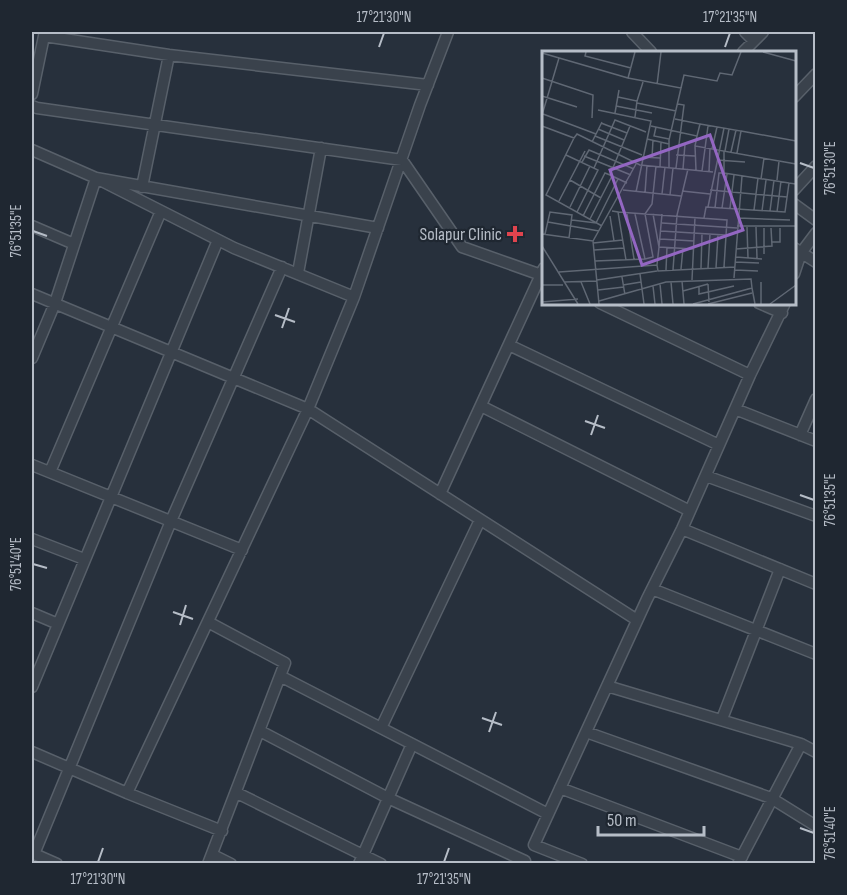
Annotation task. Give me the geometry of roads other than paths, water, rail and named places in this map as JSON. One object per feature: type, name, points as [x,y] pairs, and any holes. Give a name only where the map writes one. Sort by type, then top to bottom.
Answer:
[{"type":"street","points":[[127,793],[308,409],[354,297],[448,32]]},
{"type":"street","points":[[632,32],[649,51]]},
{"type":"street","points":[[745,32],[754,41]]},
{"type":"street","points":[[744,51],[763,32]]},
{"type":"street","points":[[32,94],[45,34],[169,55],[428,85]]},
{"type":"street","points":[[142,187],[169,55]]},
{"type":"street","points":[[796,96],[816,74]]},
{"type":"street","points":[[32,105],[37,108],[402,160],[462,247],[542,273]]},
{"type":"street","points":[[298,273],[321,148]]},
{"type":"street","points":[[32,150],[96,178],[218,240],[354,297]]},
{"type":"street","points":[[796,189],[816,166]]},
{"type":"street","points":[[96,178],[378,228]]},
{"type":"street","points":[[32,358],[55,303],[96,178]]},
{"type":"street","points":[[796,205],[816,220]]},
{"type":"street","points":[[50,472],[161,211]]},
{"type":"street","points":[[32,226],[74,244]]},
{"type":"street","points":[[796,266],[798,251],[816,233]]},
{"type":"street","points":[[32,685],[218,240]]},
{"type":"street","points":[[798,251],[816,262]]},
{"type":"street","points":[[51,862],[33,854],[171,522],[282,267]]},
{"type":"street","points":[[440,494],[542,275]]},
{"type":"street","points":[[32,294],[308,409],[637,620]]},
{"type":"street","points":[[602,304],[750,375]]},
{"type":"street","points":[[260,731],[388,798],[524,862],[682,529],[750,375],[783,308],[764,304]]},
{"type":"street","points":[[509,345],[719,445]]},
{"type":"street","points":[[800,435],[816,399]]},
{"type":"street","points":[[481,406],[690,511]]},
{"type":"street","points":[[735,409],[816,441]]},
{"type":"street","points":[[32,465],[242,550]]},
{"type":"street","points":[[706,476],[816,516]]},
{"type":"street","points":[[381,728],[480,520]]},
{"type":"street","points":[[682,529],[816,584]]},
{"type":"street","points":[[32,539],[84,559]]},
{"type":"street","points":[[722,719],[780,569]]},
{"type":"street","points":[[652,589],[816,654]]},
{"type":"street","points":[[32,613],[58,624]]},
{"type":"street","points":[[208,622],[285,663],[211,859],[231,864]]},
{"type":"street","points":[[280,676],[548,814]]},
{"type":"street","points":[[607,686],[722,719],[801,744],[816,752]]},
{"type":"street","points":[[585,732],[771,798],[816,826]]},
{"type":"street","points":[[362,859],[412,744]]},
{"type":"street","points":[[560,788],[740,860],[801,744]]},
{"type":"street","points":[[32,752],[222,831]]},
{"type":"street","points":[[237,793],[362,859],[381,864]]},
{"type":"street","points":[[534,845],[582,864]]},
{"type":"place","name":"Solapur Clinic","points":[[515,234]]}]
